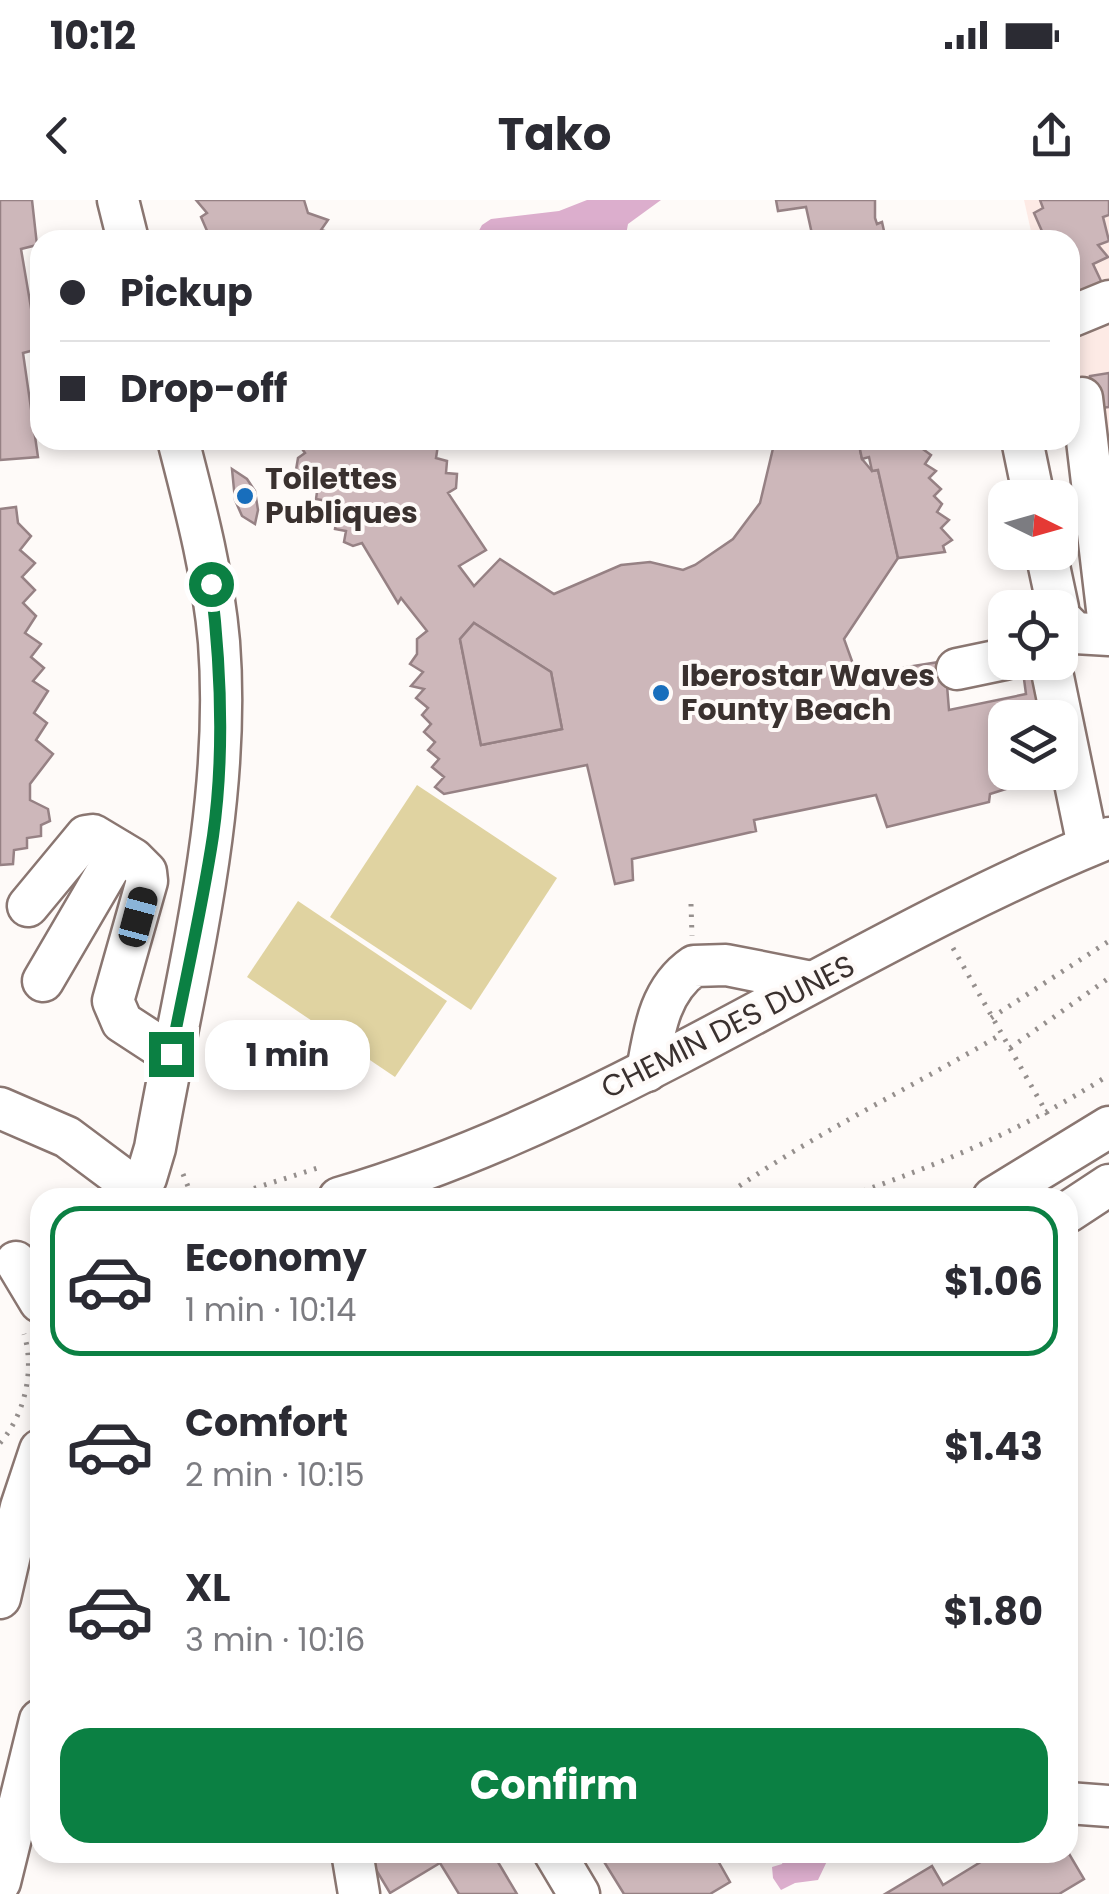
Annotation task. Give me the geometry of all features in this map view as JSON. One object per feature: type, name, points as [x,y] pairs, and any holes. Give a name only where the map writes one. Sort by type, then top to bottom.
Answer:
[{"type":"street","points":[[118,200],[126,230]]},
{"type":"street","points":[[1080,313],[1109,301]]},
{"type":"street","points":[[1082,398],[1109,626]]},
{"type":"street","points":[[143,1188],[213,834],[221,730],[211,584],[180,450]]},
{"type":"street","points":[[1024,450],[1030,480]]},
{"type":"street","points":[[1078,633],[1109,634]]},
{"type":"street","points":[[957,669],[988,663]]},
{"type":"street","points":[[1055,680],[1099,842]]},
{"type":"street","points":[[28,906],[86,836],[93,835],[141,866],[147,881],[128,953],[114,988],[115,1013],[149,1042],[171,1054]]},
{"type":"street","name":"CHEMIN DES DUNES","points":[[367,1188],[490,1144],[647,1071],[812,982],[1099,842]]},
{"type":"street","points":[[43,980],[119,850]]},
{"type":"street","points":[[647,1071],[663,1003],[675,982],[694,966],[726,966],[812,982]]},
{"type":"street","points":[[0,1108],[67,1137],[138,1188]]},
{"type":"street","points":[[1009,1188],[1109,1127]]},
{"type":"street","points":[[1078,1205],[1109,1185]]},
{"type":"street","points":[[26,1260],[29,1311]]},
{"type":"street","points":[[0,1598],[16,1556],[20,1507],[30,1478]]},
{"type":"street","points":[[0,1882],[30,1760]]},
{"type":"street","points":[[1078,1804],[1109,1806]]},
{"type":"street","points":[[354,1863],[359,1894]]},
{"type":"street","points":[[561,1863],[579,1894]]},
{"type":"path","points":[[938,919],[1000,1035],[1069,1151]]},
{"type":"path","points":[[991,1018],[1109,941]]},
{"type":"path","points":[[1010,1048],[1109,978]]},
{"type":"path","points":[[736,1188],[796,1146],[914,1086],[1000,1035]]},
{"type":"path","points":[[871,1188],[956,1158],[1048,1114],[1109,1075]]},
{"type":"path","points":[[0,1443],[20,1412],[27,1383],[29,1311]]},
{"type":"shaded area","points":[[587,200],[661,200],[628,224],[627,230],[479,230],[491,219],[559,211]]},
{"type":"shaded area","points":[[1024,200],[1109,200],[1109,586],[1079,450],[1080,230],[1031,230]]},
{"type":"shaded area","points":[[417,785],[557,878],[471,1010],[330,917]]},
{"type":"shaded area","points":[[298,901],[447,1001],[395,1077],[247,977]]},
{"type":"shaded area","points":[[826,1863],[818,1880],[795,1883],[781,1890],[773,1878],[772,1867]]},
{"type":"building","points":[[0,200],[32,200],[35,230],[30,230],[30,247],[21,249],[30,302],[30,351],[23,353],[30,402],[30,450],[37,450],[38,457],[0,460]]},
{"type":"building","points":[[196,200],[304,200],[308,213],[328,220],[321,230],[207,230],[201,217],[207,213]]},
{"type":"building","points":[[776,200],[875,200],[875,218],[877,224],[882,222],[884,230],[811,230],[806,207],[778,211]]},
{"type":"building","points":[[1040,200],[1109,200],[1109,215],[1103,217],[1109,241],[1098,245],[1108,257],[1093,264],[1102,283],[1080,293],[1080,230],[1041,230],[1034,213],[1043,208]]},
{"type":"building","points":[[1109,373],[1109,407],[1093,409],[1090,376]]},
{"type":"building","points":[[303,450],[437,450],[436,458],[447,461],[446,473],[457,474],[456,488],[448,493],[486,550],[459,566],[474,586],[500,559],[554,594],[621,565],[650,562],[683,570],[695,565],[733,539],[760,503],[773,450],[860,450],[872,471],[878,470],[898,558],[844,639],[857,675],[945,661],[949,710],[988,702],[988,790],[1003,790],[990,794],[989,802],[887,827],[876,795],[754,820],[756,831],[632,859],[633,880],[615,884],[587,765],[444,794],[435,787],[444,777],[432,767],[439,759],[428,750],[435,742],[424,732],[431,724],[422,715],[428,708],[416,698],[424,689],[411,686],[423,672],[410,664],[417,654],[417,639],[427,631],[401,598],[398,603],[362,543],[353,546],[344,542],[346,531],[335,529],[337,515],[325,513],[327,501],[316,499],[318,485],[306,484],[307,471],[296,470]],"holes":[[[474,623],[551,672],[562,729],[481,745],[460,639]]]},
{"type":"building","points":[[860,450],[924,450],[931,455],[925,464],[936,471],[929,478],[941,489],[934,496],[942,504],[937,512],[949,520],[941,528],[952,540],[943,546],[945,552],[898,558],[878,470],[872,471],[869,457],[862,459]]},
{"type":"building","name":"Toilettes Publiques","points":[[232,469],[247,479],[255,491],[255,524],[242,516],[235,500]]},
{"type":"building","points":[[16,507],[18,523],[31,536],[20,550],[35,563],[22,577],[35,590],[23,603],[36,616],[25,633],[41,644],[31,657],[44,668],[33,681],[48,691],[34,713],[47,723],[36,740],[53,754],[30,784],[30,800],[48,809],[50,821],[41,825],[41,836],[27,838],[27,848],[14,850],[13,864],[0,865],[0,509]]},
{"type":"building","points":[[474,623],[551,672],[562,729],[481,745],[460,639]]},
{"type":"building","points":[[1024,680],[1044,680],[1047,700],[997,700],[1026,694]]},
{"type":"building","points":[[372,1863],[440,1863],[390,1893]]},
{"type":"building","points":[[440,1863],[499,1863],[517,1894],[459,1894]]},
{"type":"building","points":[[605,1863],[719,1863],[730,1882],[710,1894],[624,1894]]},
{"type":"building","points":[[979,1863],[1075,1863],[1084,1879],[1059,1894],[885,1894],[932,1866],[943,1885]]},
{"type":"place","name":"Toilettes Publiques","points":[[245,496]]},
{"type":"place","name":"Iberostar Waves Founty Beach","points":[[661,693]]},
{"type":"route","points":[[171,1054],[213,834],[221,730],[211,584]]}]
